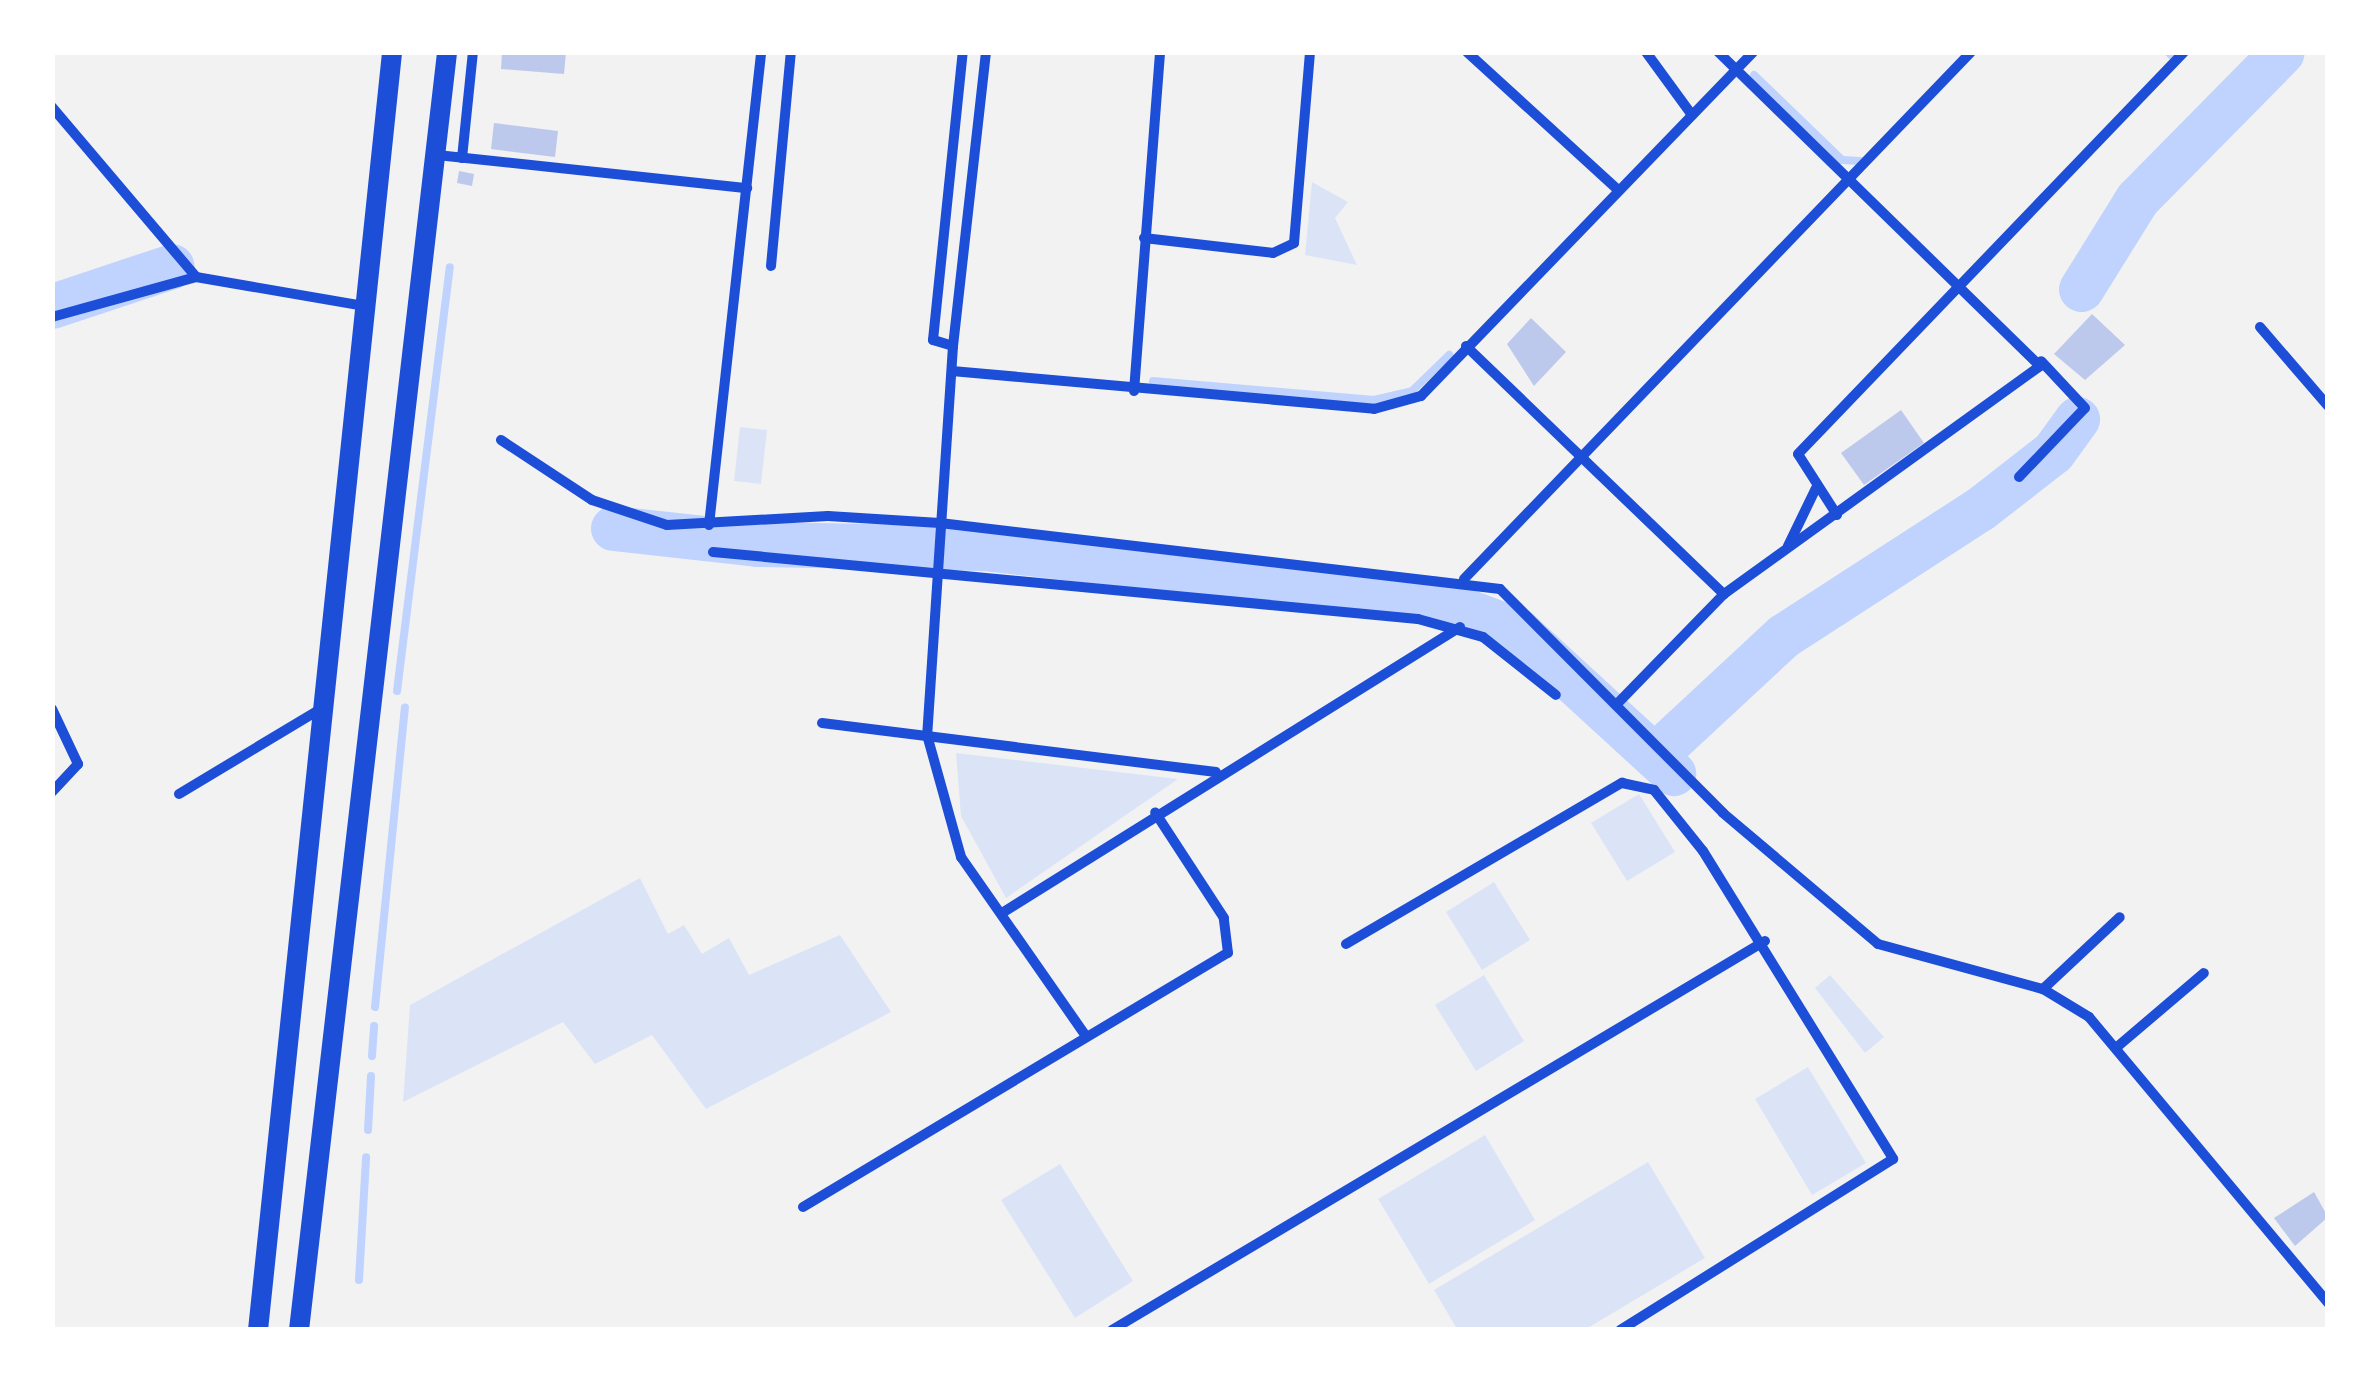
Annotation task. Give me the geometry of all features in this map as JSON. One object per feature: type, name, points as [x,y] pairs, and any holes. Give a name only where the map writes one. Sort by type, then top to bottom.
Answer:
[{"type":"main road","points":[[258,1330],[278,1195],[392,52]]},
{"type":"main road","points":[[299,1330],[446,52]]},
{"type":"main road","points":[[278,1195],[314,1200]]},
{"type":"street","points":[[462,158],[473,52]]},
{"type":"street","points":[[710,525],[762,52]]},
{"type":"street","points":[[770,266],[791,52]]},
{"type":"street","points":[[953,346],[933,340],[963,52]]},
{"type":"street","points":[[986,52],[953,346],[927,735],[946,823],[1002,914],[1084,1033]]},
{"type":"street","points":[[1134,391],[1160,52]]},
{"type":"street","points":[[1144,238],[1273,253],[1298,232],[1310,52]]},
{"type":"street","points":[[1467,52],[1618,190]]},
{"type":"street","points":[[1646,52],[1692,115]]},
{"type":"street","points":[[1718,52],[2082,397],[2084,414],[2070,433],[2019,477]]},
{"type":"street","points":[[952,371],[1134,391],[1374,409],[1421,396],[1753,52]]},
{"type":"street","points":[[1464,579],[1971,52]]},
{"type":"street","points":[[1837,515],[1816,488],[1798,454],[1957,282],[2184,52]]},
{"type":"street","points":[[52,107],[196,277]]},
{"type":"street","points":[[954,129],[977,130]]},
{"type":"street","points":[[437,156],[747,188]]},
{"type":"street","points":[[52,317],[196,277],[364,306]]},
{"type":"street","points":[[2260,327],[2328,406]]},
{"type":"street","points":[[1466,346],[1724,594]]},
{"type":"street","points":[[1616,705],[1724,594],[1984,413],[2040,361]]},
{"type":"street","points":[[501,440],[625,514],[710,525],[828,516],[940,523],[1464,579],[1520,604],[1723,814],[1878,944],[2043,989],[2117,1047],[2328,1303]]},
{"type":"street","points":[[1786,548],[1816,488]]},
{"type":"street","points":[[713,552],[1460,627],[1556,695]]},
{"type":"street","points":[[1002,914],[1217,772],[1460,627]]},
{"type":"street","points":[[180,794],[325,706]]},
{"type":"street","points":[[52,709],[78,764],[52,792]]},
{"type":"street","points":[[822,724],[1217,772]]},
{"type":"street","points":[[1346,944],[1609,787],[1640,782],[1703,850],[1765,941],[1893,1159],[1620,1330]]},
{"type":"street","points":[[803,1207],[1233,945],[1155,812]]},
{"type":"street","points":[[2043,989],[2120,917]]},
{"type":"street","points":[[1112,1330],[1765,941]]},
{"type":"street","points":[[2117,1047],[2204,974]]},
{"type":"shaded area","points":[[1312,182],[1348,202],[1335,218],[1357,265],[1305,255]]},
{"type":"shaded area","points":[[740,427],[767,430],[761,484],[734,481]]},
{"type":"shaded area","points":[[956,753],[1178,779],[1006,898],[961,816]]},
{"type":"shaded area","points":[[1639,794],[1675,852],[1627,881],[1591,823]]},
{"type":"shaded area","points":[[640,878],[668,934],[684,925],[702,954],[729,938],[749,975],[840,935],[891,1012],[706,1109],[652,1035],[595,1064],[563,1022],[403,1102],[410,1005]]},
{"type":"shaded area","points":[[1494,882],[1530,940],[1482,970],[1446,912]]},
{"type":"shaded area","points":[[1484,975],[1524,1041],[1476,1071],[1435,1005]]},
{"type":"shaded area","points":[[1830,975],[1884,1037],[1865,1053],[1815,988]]},
{"type":"shaded area","points":[[1808,1067],[1866,1163],[1812,1195],[1755,1099]]},
{"type":"shaded area","points":[[1485,1135],[1535,1220],[1429,1284],[1378,1199]]},
{"type":"shaded area","points":[[1648,1162],[1705,1258],[1586,1329],[1457,1329],[1434,1290]]},
{"type":"shaded area","points":[[1060,1164],[1133,1281],[1075,1318],[1001,1200]]},
{"type":"building","points":[[502,52],[566,52],[564,74],[501,69]]},
{"type":"building","points":[[494,123],[558,131],[555,157],[491,149]]},
{"type":"building","points":[[459,171],[474,174],[472,186],[457,183]]},
{"type":"building","points":[[2092,314],[2125,345],[2085,380],[2054,354]]},
{"type":"building","points":[[1531,318],[1566,352],[1534,386],[1507,344]]},
{"type":"building","points":[[1901,410],[1924,443],[1864,485],[1841,453]]},
{"type":"building","points":[[2314,1192],[2328,1217],[2295,1246],[2274,1218]]},
{"type":"waterway","points":[[2168,52],[2172,56]]},
{"type":"waterway","points":[[2081,289],[2137,199],[2282,52]]},
{"type":"waterway","points":[[1754,75],[1842,160],[1860,161]]},
{"type":"waterway","points":[[52,306],[172,266]]},
{"type":"waterway","points":[[397,691],[450,267]]},
{"type":"waterway","points":[[1153,381],[1374,400],[1412,391],[1449,355]]},
{"type":"waterway","points":[[1670,741],[1783,636],[1981,508],[2053,452],[2077,419]]},
{"type":"waterway","points":[[613,528],[757,544],[983,548],[1432,598],[1517,630],[1673,773]]},
{"type":"waterway","points":[[375,1007],[405,707]]},
{"type":"waterway","points":[[372,1056],[374,1026]]},
{"type":"waterway","points":[[368,1130],[371,1076]]},
{"type":"waterway","points":[[359,1280],[366,1157]]}]
